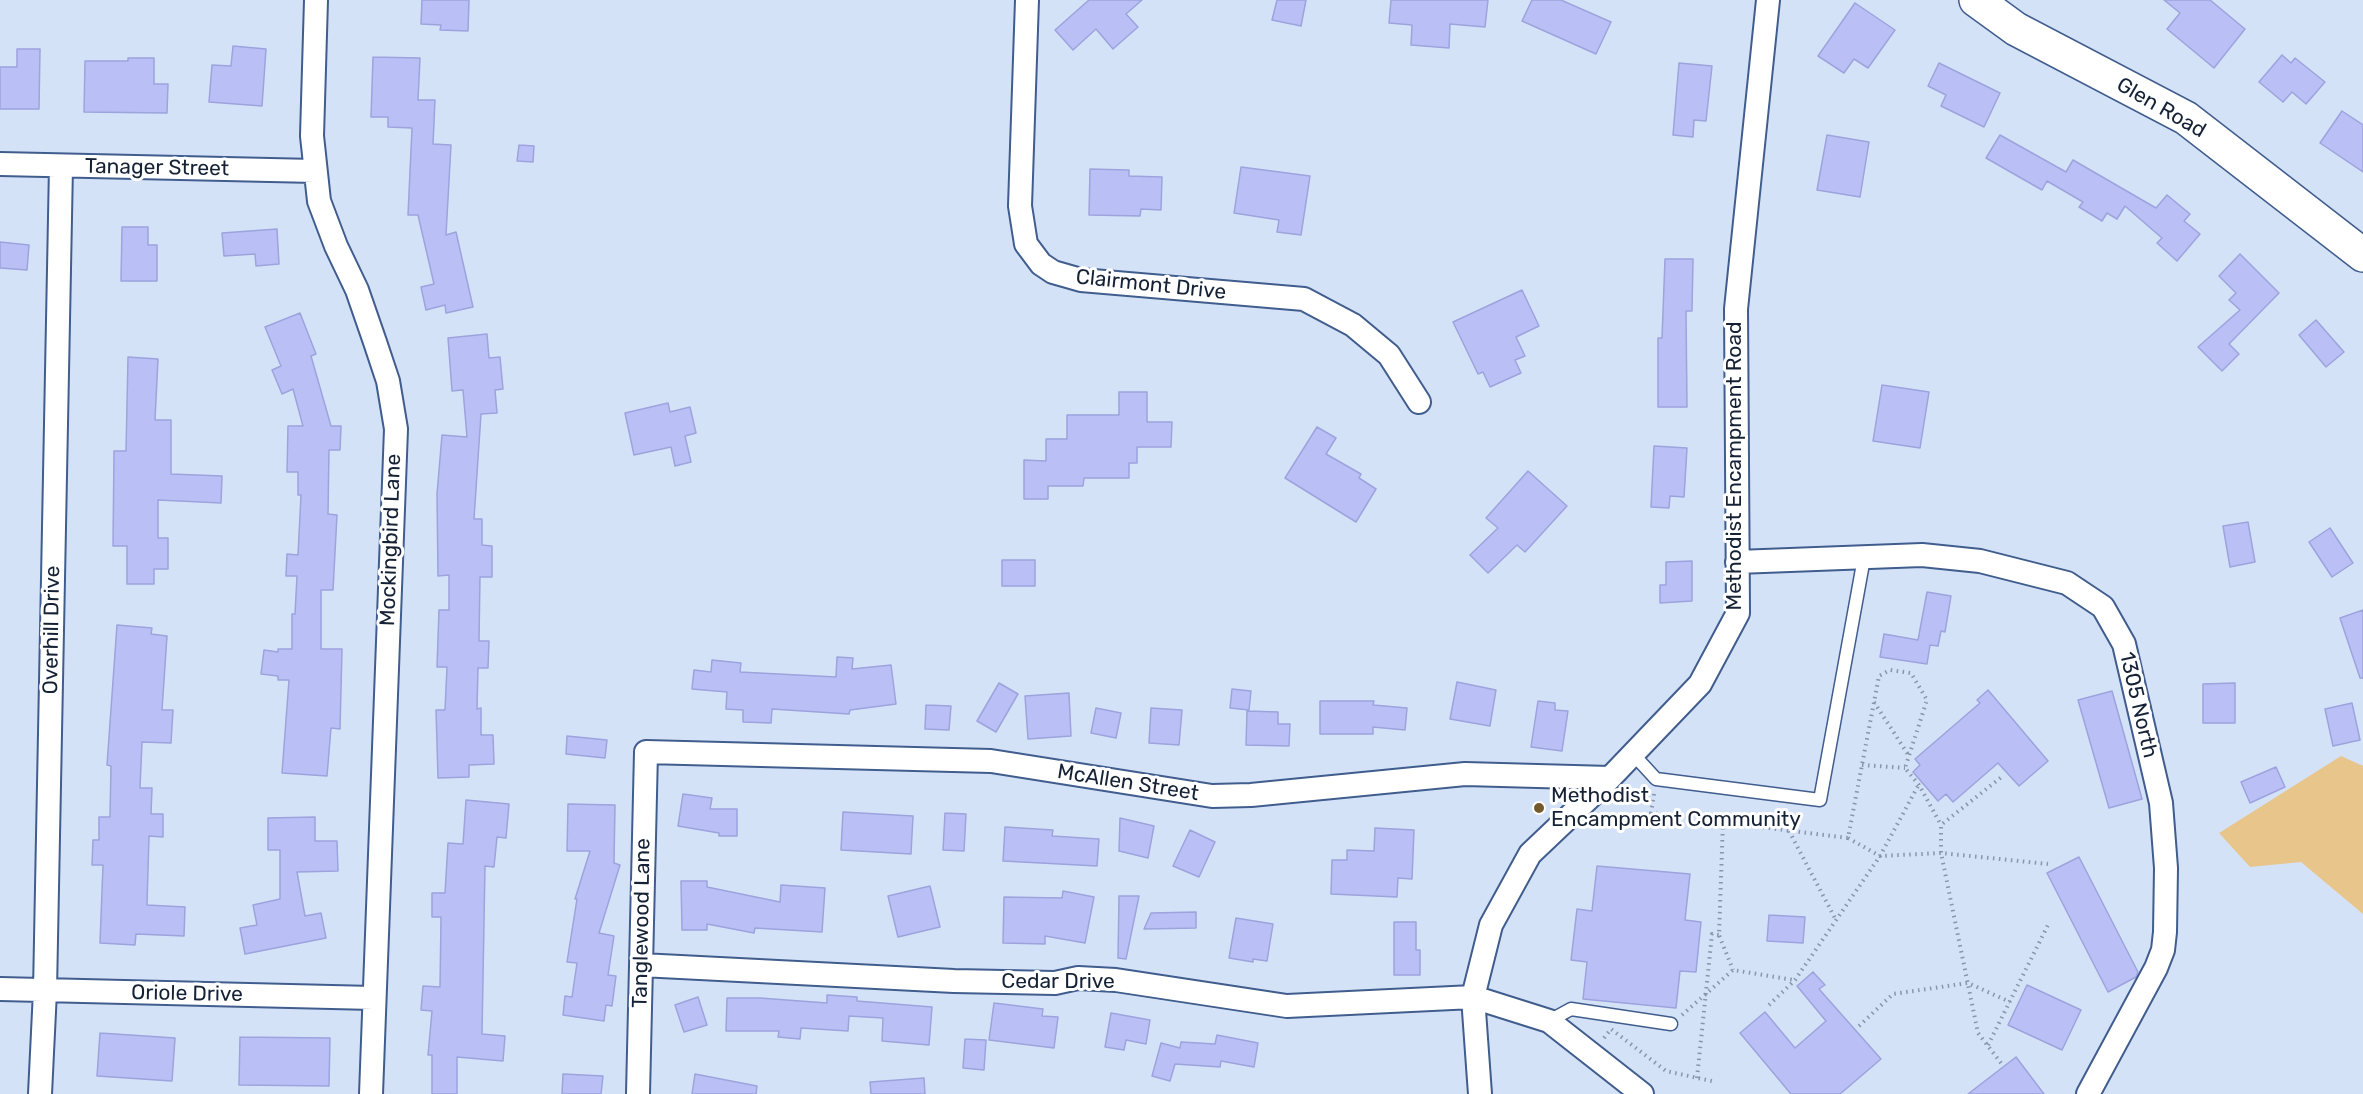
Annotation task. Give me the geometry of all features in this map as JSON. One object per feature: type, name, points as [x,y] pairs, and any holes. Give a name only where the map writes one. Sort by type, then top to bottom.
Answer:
[{"type":"street","name":"Mockingbird Lane","points":[[316,0],[312,136],[319,201],[336,246],[357,290],[388,381],[396,429],[371,1094]]},
{"type":"street","name":"Clairmont Drive","points":[[1027,0],[1020,206],[1026,244],[1041,264],[1053,272],[1081,280],[1304,299],[1353,326],[1389,355],[1419,402]]},
{"type":"street","name":"Methodist Encampment Road","points":[[1480,1094],[1473,997],[1491,925],[1530,854],[1634,754],[1700,684],[1738,613],[1736,309],[1768,0]]},
{"type":"street","name":"Glen Road","points":[[1976,0],[2016,29],[2186,118],[2363,255]]},
{"type":"street","name":"Tanager Street","points":[[0,164],[315,171]]},
{"type":"street","name":"Overhill Drive","points":[[40,1094],[45,991],[61,166]]},
{"type":"street","name":"1305 North","points":[[1737,562],[1922,555],[1980,561],[2067,583],[2103,607],[2124,644],[2161,803],[2166,868],[2165,932],[2163,950],[2156,968],[2088,1094]]},
{"type":"street","name":"McAllen Street","points":[[646,752],[991,761],[1212,796],[1251,795],[1465,774],[1610,778]]},
{"type":"street","name":"Tanglewood Lane","points":[[638,1094],[646,752]]},
{"type":"street","name":"Cedar Drive","points":[[641,965],[954,981],[1055,983],[1078,978],[1116,980],[1287,1006],[1473,997]]},
{"type":"street","name":"Oriole Drive","points":[[0,989],[373,998]]},
{"type":"street","points":[[1473,997],[1549,1021],[1642,1094]]},
{"type":"lane","points":[[1634,754],[1656,778],[1820,800],[1864,558]]},
{"type":"lane","points":[[1549,1021],[1571,1009],[1671,1024]]},
{"type":"path","points":[[1879,676],[1890,670],[1911,673],[1927,700],[1905,768]]},
{"type":"path","points":[[1874,702],[1908,756]]},
{"type":"path","points":[[1862,765],[1905,768],[1919,785],[1941,825],[1941,853],[1978,1033],[2001,1063]]},
{"type":"path","points":[[1941,825],[2004,775]]},
{"type":"path","points":[[1769,1005],[1795,980],[1881,856],[1919,785]]},
{"type":"path","points":[[1723,822],[1719,935],[1733,970]]},
{"type":"path","points":[[1789,830],[1836,920]]},
{"type":"path","points":[[1848,838],[1881,856],[1941,853],[2048,864]]},
{"type":"path","points":[[1987,1045],[2048,925]]},
{"type":"path","points":[[1697,1078],[1712,934],[1719,935]]},
{"type":"path","points":[[1671,1024],[1733,970],[1795,980]]},
{"type":"path","points":[[1859,1026],[1893,994],[1968,983],[2010,1002]]},
{"type":"path","points":[[1592,1054],[1611,1029],[1666,1071],[1716,1082]]},
{"type":"shaded area","points":[[2341,756],[2363,766],[2363,914],[2301,862],[2250,867],[2219,833]]},
{"type":"building","points":[[422,0],[469,0],[468,31],[440,30],[441,25],[421,24]]},
{"type":"building","points":[[1089,0],[1142,0],[1126,14],[1138,27],[1113,49],[1096,29],[1073,50],[1055,30]]},
{"type":"building","points":[[1277,0],[1306,0],[1301,26],[1272,20]]},
{"type":"building","points":[[1391,0],[1488,0],[1485,27],[1450,24],[1449,48],[1411,45],[1412,25],[1389,23]]},
{"type":"building","points":[[1532,0],[1561,0],[1611,22],[1596,54],[1522,21]]},
{"type":"building","points":[[2164,0],[2210,0],[2245,29],[2214,68],[2167,29],[2180,13]]},
{"type":"building","points":[[1855,3],[1895,30],[1868,68],[1854,59],[1844,73],[1818,56]]},
{"type":"building","points":[[233,46],[266,49],[262,106],[209,102],[212,65],[231,66]]},
{"type":"building","points":[[17,49],[40,49],[39,109],[0,109],[0,67],[17,67]]},
{"type":"building","points":[[2282,55],[2291,63],[2295,58],[2325,82],[2306,104],[2292,92],[2283,102],[2259,82]]},
{"type":"building","points":[[373,57],[420,58],[418,100],[435,100],[433,144],[451,145],[446,235],[456,232],[473,307],[446,313],[445,305],[426,310],[421,287],[434,284],[418,215],[408,215],[412,128],[388,127],[388,117],[371,117]]},
{"type":"building","points":[[128,58],[154,58],[154,84],[168,84],[167,113],[84,112],[85,61],[128,61]]},
{"type":"building","points":[[1679,63],[1712,66],[1706,121],[1694,120],[1693,137],[1673,135]]},
{"type":"building","points":[[1939,63],[2000,93],[1984,127],[1941,106],[1946,95],[1928,86]]},
{"type":"building","points":[[2342,111],[2363,125],[2363,172],[2320,143]]},
{"type":"building","points":[[1827,135],[1869,142],[1860,197],[1817,190]]},
{"type":"building","points":[[2000,135],[2066,172],[2073,160],[2156,208],[2167,195],[2190,214],[2184,221],[2200,234],[2177,261],[2157,243],[2162,238],[2125,206],[2117,219],[2107,213],[2102,221],[2079,207],[2083,202],[2047,181],[2042,190],[1986,158]]},
{"type":"building","points":[[519,145],[534,146],[533,162],[517,161]]},
{"type":"building","points":[[1241,167],[1310,176],[1301,235],[1277,232],[1279,220],[1234,213]]},
{"type":"building","points":[[1090,169],[1129,170],[1129,176],[1162,177],[1161,210],[1141,209],[1140,216],[1089,215]]},
{"type":"building","points":[[122,227],[148,227],[148,245],[157,245],[157,281],[121,281]]},
{"type":"building","points":[[277,229],[279,264],[256,266],[255,254],[224,256],[222,233]]},
{"type":"building","points":[[0,242],[29,245],[27,270],[0,268]]},
{"type":"building","points":[[2240,254],[2279,293],[2229,344],[2239,354],[2222,371],[2198,347],[2240,310],[2229,300],[2236,293],[2219,276]]},
{"type":"building","points":[[1665,259],[1693,259],[1692,311],[1686,311],[1687,407],[1658,407],[1658,338],[1662,338]]},
{"type":"building","points":[[1522,290],[1539,326],[1516,337],[1525,356],[1515,360],[1521,373],[1490,387],[1483,372],[1478,374],[1453,322]]},
{"type":"building","points":[[300,313],[316,354],[311,356],[331,426],[341,426],[340,450],[329,450],[328,514],[337,515],[333,590],[321,590],[321,649],[342,649],[340,729],[331,728],[327,776],[282,773],[289,680],[278,680],[278,676],[261,674],[264,650],[278,652],[278,649],[292,649],[292,614],[295,614],[297,576],[286,576],[287,554],[298,555],[301,495],[298,495],[298,472],[287,472],[288,426],[303,426],[293,389],[282,394],[272,370],[281,366],[265,327]]},
{"type":"building","points":[[2316,320],[2344,352],[2326,367],[2299,335]]},
{"type":"building","points":[[487,334],[489,358],[500,357],[503,389],[495,390],[497,413],[481,414],[474,519],[482,519],[482,545],[492,546],[492,577],[480,577],[479,641],[489,641],[488,668],[478,668],[477,709],[481,708],[481,735],[493,735],[494,764],[469,765],[469,777],[438,778],[436,710],[445,710],[447,667],[437,667],[439,610],[449,610],[449,575],[438,576],[437,494],[442,435],[467,437],[463,390],[452,391],[448,338]]},
{"type":"building","points":[[128,357],[158,359],[155,420],[171,420],[171,474],[222,476],[221,503],[158,500],[158,538],[168,538],[168,569],[154,569],[154,584],[127,584],[127,546],[113,546],[114,451],[126,451]]},
{"type":"building","points":[[1882,385],[1929,392],[1920,448],[1873,441]]},
{"type":"building","points":[[1119,392],[1147,392],[1147,422],[1172,422],[1171,447],[1137,447],[1137,463],[1129,463],[1129,478],[1084,478],[1083,486],[1048,486],[1048,499],[1024,499],[1024,460],[1046,461],[1046,439],[1067,439],[1067,415],[1119,415]]},
{"type":"building","points":[[668,403],[670,412],[690,407],[696,433],[685,436],[691,462],[675,466],[671,447],[634,455],[625,413]]},
{"type":"building","points":[[1317,427],[1336,438],[1326,454],[1361,474],[1359,478],[1376,489],[1356,522],[1285,478]]},
{"type":"building","points":[[1654,446],[1687,448],[1684,497],[1670,496],[1669,508],[1651,507]]},
{"type":"building","points":[[1528,471],[1567,506],[1525,552],[1517,545],[1488,573],[1470,555],[1498,528],[1486,518]]},
{"type":"building","points":[[2248,522],[2255,562],[2230,567],[2223,526]]},
{"type":"building","points":[[2330,528],[2353,563],[2332,577],[2309,542]]},
{"type":"building","points":[[1002,560],[1035,560],[1035,586],[1002,586]]},
{"type":"building","points":[[1692,561],[1692,601],[1660,603],[1660,585],[1666,585],[1666,562]]},
{"type":"building","points":[[1927,592],[1951,596],[1945,632],[1941,631],[1938,646],[1930,645],[1927,664],[1880,657],[1884,634],[1918,640]]},
{"type":"building","points":[[2363,610],[2363,678],[2360,678],[2340,618]]},
{"type":"building","points":[[117,625],[152,628],[151,634],[167,636],[162,710],[173,710],[171,743],[142,742],[140,788],[152,788],[151,814],[163,814],[163,837],[149,836],[147,905],[185,907],[184,936],[136,934],[135,945],[100,943],[103,865],[92,865],[93,840],[99,840],[99,817],[110,817],[111,766],[107,765]]},
{"type":"building","points":[[837,657],[853,658],[852,669],[891,665],[896,704],[850,710],[849,714],[772,709],[771,723],[743,722],[743,710],[726,709],[727,692],[692,689],[694,670],[711,672],[712,660],[741,663],[740,672],[836,677]]},
{"type":"building","points":[[1457,682],[1496,690],[1490,726],[1450,719]]},
{"type":"building","points":[[999,683],[1018,694],[996,732],[977,721]]},
{"type":"building","points":[[2235,683],[2235,723],[2203,723],[2203,684]]},
{"type":"building","points":[[1232,689],[1251,691],[1249,710],[1230,708]]},
{"type":"building","points":[[1988,690],[2048,761],[2019,786],[1998,763],[1953,802],[1946,794],[1938,801],[1913,772],[1920,765],[1915,759],[1980,703],[1977,700]]},
{"type":"building","points":[[2112,691],[2142,799],[2109,808],[2078,700]]},
{"type":"building","points":[[1069,693],[1071,736],[1028,739],[1025,696]]},
{"type":"building","points":[[1320,701],[1374,701],[1373,705],[1407,708],[1405,730],[1373,727],[1373,734],[1320,734]]},
{"type":"building","points":[[1538,701],[1555,703],[1555,710],[1568,711],[1562,751],[1531,747]]},
{"type":"building","points":[[2352,703],[2360,740],[2333,746],[2325,709]]},
{"type":"building","points":[[926,705],[951,706],[949,730],[925,729]]},
{"type":"building","points":[[1096,708],[1121,713],[1116,738],[1091,733]]},
{"type":"building","points":[[1151,708],[1182,710],[1179,745],[1149,743]]},
{"type":"building","points":[[1247,711],[1278,712],[1278,724],[1290,724],[1289,746],[1246,745]]},
{"type":"building","points":[[567,736],[607,740],[605,758],[566,754]]},
{"type":"building","points":[[2276,767],[2285,787],[2250,803],[2241,782]]},
{"type":"building","points":[[683,794],[712,798],[710,809],[737,809],[737,836],[719,836],[719,833],[678,826]]},
{"type":"building","points":[[466,800],[509,804],[506,838],[497,837],[494,867],[485,866],[482,1034],[505,1036],[503,1061],[457,1057],[457,1094],[432,1094],[432,1055],[428,1055],[432,1011],[421,1010],[423,986],[440,987],[441,917],[432,917],[432,893],[445,893],[448,843],[463,844]]},
{"type":"building","points":[[568,804],[615,805],[614,863],[620,865],[599,933],[614,936],[608,975],[616,976],[612,1006],[606,1005],[604,1021],[563,1015],[565,996],[572,997],[577,963],[567,962],[577,899],[575,899],[590,851],[567,851]]},
{"type":"building","points":[[843,812],[913,816],[911,854],[841,850]]},
{"type":"building","points":[[945,813],[966,814],[964,851],[943,850]]},
{"type":"building","points":[[315,817],[315,841],[337,841],[338,871],[297,872],[305,916],[321,913],[326,938],[245,954],[240,928],[257,925],[253,905],[280,899],[280,850],[268,850],[268,818]]},
{"type":"building","points":[[1120,818],[1154,826],[1148,858],[1119,851]]},
{"type":"building","points":[[1005,827],[1053,830],[1052,836],[1099,839],[1097,866],[1003,861]]},
{"type":"building","points":[[1375,828],[1414,830],[1412,879],[1398,878],[1397,897],[1331,894],[1332,860],[1347,860],[1347,850],[1374,851]]},
{"type":"building","points":[[1190,830],[1215,842],[1199,877],[1173,866]]},
{"type":"building","points":[[2079,857],[2138,972],[2136,977],[2108,992],[2047,873]]},
{"type":"building","points":[[1597,866],[1690,874],[1685,920],[1701,922],[1696,972],[1680,971],[1676,1008],[1583,999],[1587,962],[1571,960],[1577,909],[1592,911]]},
{"type":"building","points":[[681,881],[707,881],[707,887],[780,902],[781,885],[825,888],[822,932],[755,928],[754,933],[707,924],[707,930],[682,930]]},
{"type":"building","points":[[930,886],[940,927],[898,937],[888,896]]},
{"type":"building","points":[[1063,891],[1094,897],[1085,943],[1045,936],[1045,944],[1003,943],[1004,897],[1062,898]]},
{"type":"building","points":[[1119,896],[1139,896],[1126,959],[1118,958]]},
{"type":"building","points":[[1196,912],[1196,928],[1144,929],[1151,913]]},
{"type":"building","points":[[1769,915],[1805,917],[1803,943],[1767,941]]},
{"type":"building","points":[[1236,918],[1273,924],[1267,961],[1253,959],[1253,962],[1229,958]]},
{"type":"building","points":[[1394,922],[1416,922],[1416,950],[1420,950],[1420,975],[1394,975]]},
{"type":"building","points":[[1813,972],[1825,985],[1819,989],[1881,1059],[1840,1094],[1791,1094],[1740,1033],[1765,1012],[1795,1048],[1826,1021],[1797,986]]},
{"type":"building","points":[[2027,985],[2081,1010],[2062,1050],[2008,1025]]},
{"type":"building","points":[[827,995],[857,997],[857,1001],[932,1007],[929,1045],[882,1041],[883,1018],[849,1016],[848,1031],[801,1028],[800,1039],[778,1037],[779,1031],[726,1031],[727,998],[827,1003]]},
{"type":"building","points":[[698,997],[707,1025],[684,1032],[675,1005]]},
{"type":"building","points":[[994,1003],[1043,1009],[1042,1016],[1058,1017],[1054,1048],[989,1040]]},
{"type":"building","points":[[1111,1013],[1150,1020],[1146,1044],[1126,1040],[1124,1050],[1105,1047]]},
{"type":"building","points":[[100,1033],[175,1038],[172,1081],[97,1076]]},
{"type":"building","points":[[1217,1035],[1258,1043],[1254,1067],[1221,1061],[1220,1067],[1175,1064],[1170,1081],[1152,1076],[1161,1043],[1180,1048],[1181,1042],[1215,1044]]},
{"type":"building","points":[[240,1037],[330,1038],[329,1086],[239,1085]]},
{"type":"building","points":[[965,1039],[986,1040],[984,1070],[963,1068]]},
{"type":"building","points":[[2016,1057],[2044,1094],[1968,1094]]},
{"type":"building","points":[[563,1074],[603,1076],[601,1094],[562,1094]]},
{"type":"building","points":[[695,1074],[757,1086],[756,1094],[692,1094]]},
{"type":"building","points":[[924,1078],[925,1094],[871,1094],[870,1082]]},
{"type":"place","name":"Methodist Encampment Community","points":[[1539,808]]}]
